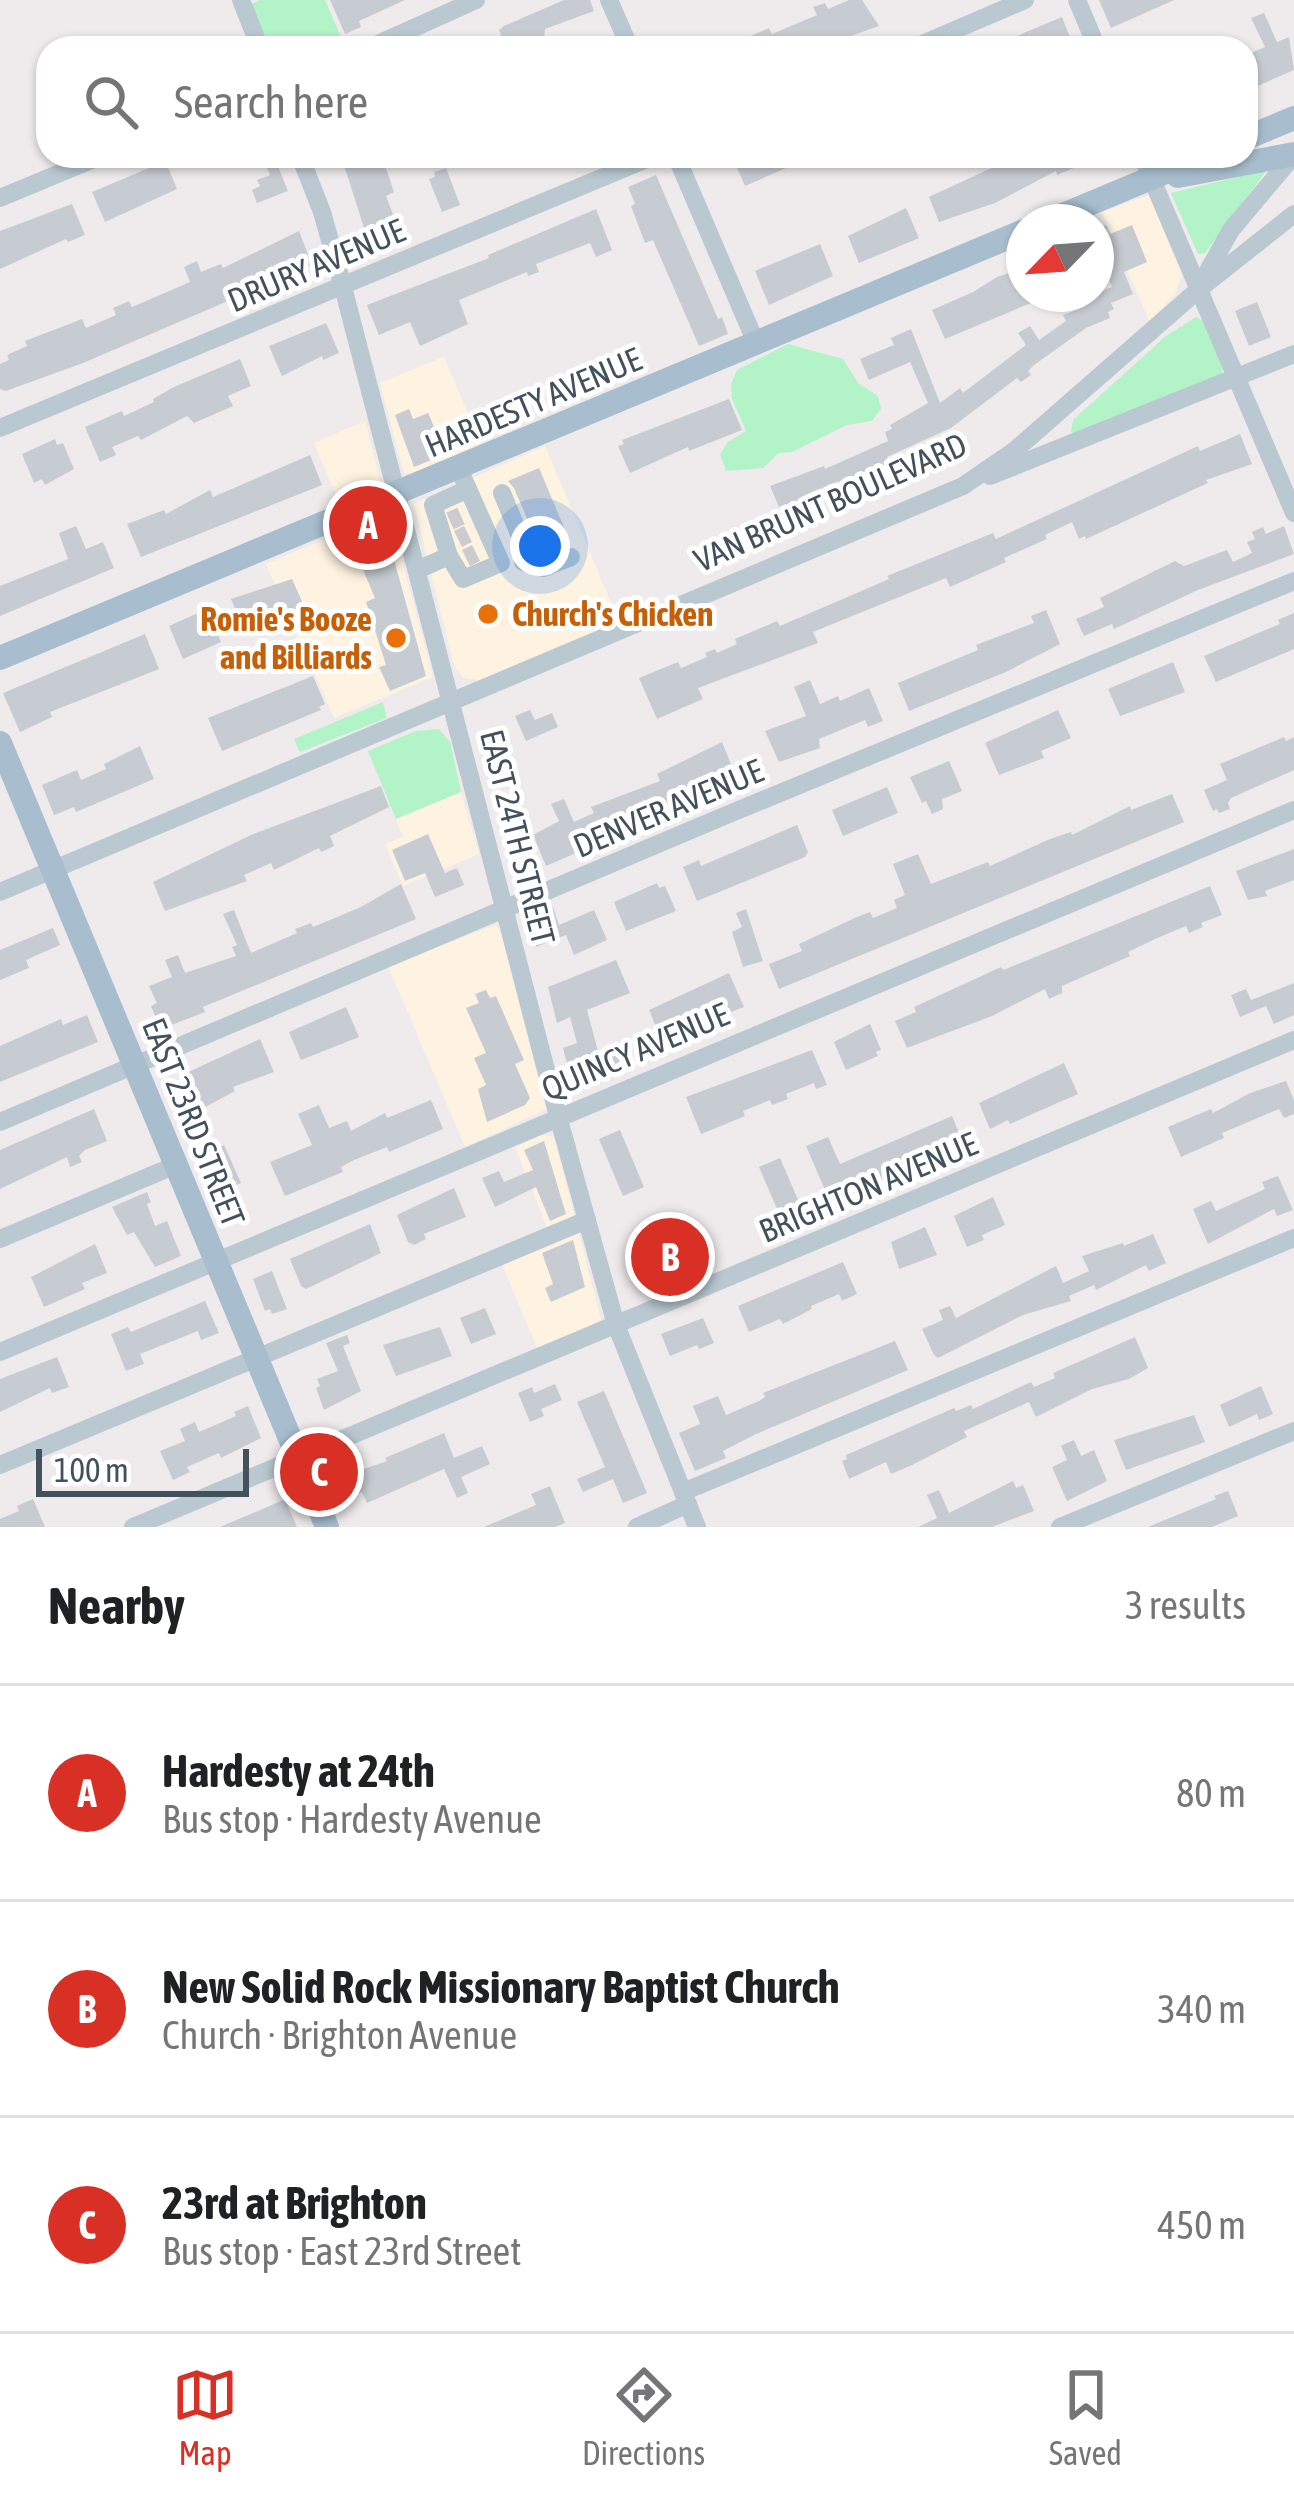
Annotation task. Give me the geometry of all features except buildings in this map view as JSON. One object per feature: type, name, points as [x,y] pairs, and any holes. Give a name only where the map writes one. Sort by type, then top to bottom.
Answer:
[{"type":"main road","points":[[1258,133],[1294,118]]},
{"type":"main road","points":[[1258,162],[1294,155]]},
{"type":"main road","points":[[1079,204],[1145,168]]},
{"type":"main road","points":[[1153,168],[1192,175],[1228,168]]},
{"type":"main road","name":"HARDESTY AVENUE","points":[[0,658],[397,495],[430,494],[756,343],[1006,239]]},
{"type":"main road","name":"EAST 23RD STREET","points":[[0,743],[326,1527]]},
{"type":"street","points":[[241,0],[255,36]]},
{"type":"street","points":[[396,36],[476,0]]},
{"type":"street","points":[[609,0],[625,36]]},
{"type":"street","points":[[941,36],[1025,0]]},
{"type":"street","points":[[1077,0],[1092,36]]},
{"type":"street","points":[[1198,290],[1232,230],[1294,155]]},
{"type":"street","points":[[0,198],[72,168]]},
{"type":"street","name":"EAST 24TH STREET","points":[[305,168],[343,287],[616,1325],[697,1527]]},
{"type":"street","name":"DRURY AVENUE","points":[[0,428],[626,168]]},
{"type":"street","points":[[681,168],[756,343]]},
{"type":"street","points":[[1147,168],[1294,513]]},
{"type":"street","name":"VAN BRUNT BOULEVARD","points":[[0,892],[963,486],[1015,452],[1198,290],[1294,214]]},
{"type":"street","points":[[963,486],[1066,449],[1294,354]]},
{"type":"street","points":[[464,479],[466,540]]},
{"type":"street","points":[[502,493],[532,565]]},
{"type":"street","points":[[430,494],[466,540],[542,568],[571,557]]},
{"type":"street","points":[[417,570],[466,540]]},
{"type":"street","name":"DENVER AVENUE","points":[[0,1122],[1294,581]]},
{"type":"street","name":"QUINCY AVENUE","points":[[0,1352],[1294,810]]},
{"type":"street","name":"BRIGHTON AVENUE","points":[[133,1527],[1294,1040]]},
{"type":"street","points":[[0,1239],[176,1165]]},
{"type":"street","points":[[0,1465],[587,1220]]},
{"type":"street","points":[[637,1527],[686,1498],[1294,1238]]},
{"type":"street","points":[[1060,1527],[1294,1431]]},
{"type":"shaded area","points":[[1149,195],[1182,273],[1175,295],[1149,321],[1114,240],[1114,208]]},
{"type":"shaded area","points":[[444,357],[481,444],[412,474],[404,473],[380,383]]},
{"type":"shaded area","points":[[365,421],[381,484],[340,504],[314,443]]},
{"type":"shaded area","points":[[545,446],[619,622],[480,680],[463,678],[454,665],[414,504]]},
{"type":"shaded area","points":[[383,515],[391,520],[433,677],[334,718],[266,564]]},
{"type":"shaded area","points":[[461,792],[479,854],[403,886],[385,844],[403,837],[396,819]]},
{"type":"shaded area","points":[[495,925],[546,1109],[465,1147],[388,966]]},
{"type":"shaded area","points":[[542,1134],[554,1137],[601,1320],[538,1350],[497,1253],[548,1230],[515,1147]]},
{"type":"green space","points":[[260,0],[325,0],[341,36],[263,36],[250,5]]},
{"type":"green space","points":[[1267,170],[1205,253],[1198,254],[1171,193]]},
{"type":"green space","points":[[1196,317],[1205,322],[1223,366],[1222,375],[1075,436],[1073,420],[1166,336]]},
{"type":"green space","points":[[788,344],[843,359],[858,383],[878,396],[881,409],[872,421],[847,425],[792,452],[779,453],[763,468],[726,471],[720,454],[728,442],[746,431],[732,399],[737,370]]},
{"type":"green space","points":[[383,702],[387,718],[300,752],[294,739]]},
{"type":"green space","points":[[439,729],[450,742],[461,792],[396,819],[368,751],[416,731]]},
{"type":"tunnel","points":[[450,521],[461,516]]},
{"type":"tunnel","points":[[458,539],[468,534]]},
{"type":"tunnel","points":[[466,558],[476,553]]},
{"type":"place","name":"Hardesty at 24th","points":[[368,525]]},
{"type":"place","name":"Church's Chicken","points":[[488,614]]},
{"type":"place","name":"Romie's Booze and Billiards","points":[[396,638]]},
{"type":"place","name":"New Solid Rock Missionary Baptist Church","points":[[670,1257]]},
{"type":"place","name":"23rd at Brighton","points":[[319,1472]]}]
